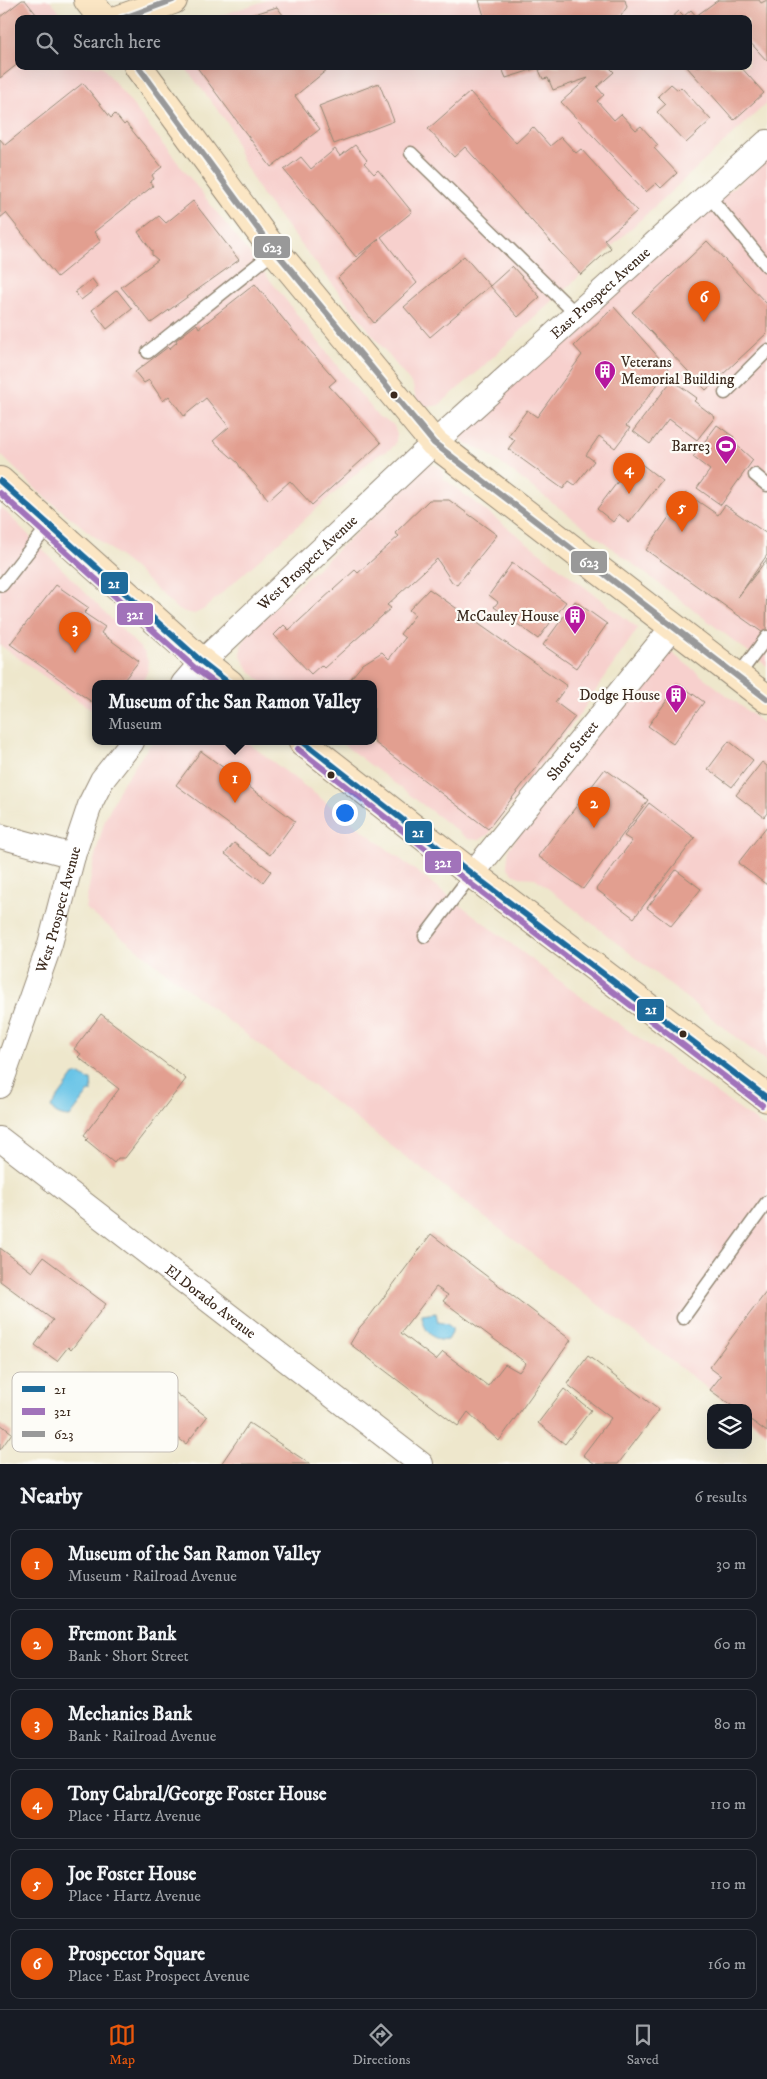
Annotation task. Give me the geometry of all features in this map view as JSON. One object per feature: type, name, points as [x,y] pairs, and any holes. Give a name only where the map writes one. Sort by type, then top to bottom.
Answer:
[{"type":"street","points":[[88,0],[100,15]]},
{"type":"street","points":[[131,15],[173,0]]},
{"type":"street","points":[[141,70],[275,251],[434,443],[672,628],[767,699]]},
{"type":"street","name":"East Prospect Avenue","points":[[434,443],[767,142]]},
{"type":"street","name":"West Prospect Avenue","points":[[186,680],[202,662],[434,443]]},
{"type":"street","points":[[0,481],[202,662],[225,680]]},
{"type":"street","name":"Short Street","points":[[472,874],[672,628]]},
{"type":"street","name":"West Prospect Avenue","points":[[0,1086],[50,944],[91,802],[102,780],[130,745]]},
{"type":"street","points":[[307,745],[472,874],[767,1098]]},
{"type":"street","points":[[0,836],[74,856]]},
{"type":"street","name":"El Dorado Avenue","points":[[0,1139],[421,1464]]},
{"type":"lane","points":[[411,153],[576,314]]},
{"type":"lane","points":[[708,195],[767,266]]},
{"type":"lane","points":[[148,352],[275,251]]},
{"type":"lane","points":[[725,393],[767,352]]},
{"type":"lane","points":[[755,475],[767,485]]},
{"type":"lane","points":[[0,584],[2,585],[49,526]]},
{"type":"lane","points":[[737,677],[767,637]]},
{"type":"lane","points":[[425,936],[472,874]]},
{"type":"lane","points":[[683,1318],[767,1202]]},
{"type":"shaded area","points":[[0,0],[50,0],[62,15],[15,15],[15,70],[105,70],[347,378],[379,417],[394,426],[397,435],[395,445],[386,452],[377,455],[203,610],[194,614],[178,610],[133,567],[41,494],[0,454]]},
{"type":"shaded area","points":[[267,0],[767,0],[767,103],[475,374],[439,405],[428,407],[416,400],[413,386],[262,195],[241,158],[229,125],[187,70],[752,70],[752,15],[222,15]]},
{"type":"shaded area","points":[[767,158],[767,666],[483,450],[470,446],[460,436],[461,426]]},
{"type":"shaded area","points":[[430,464],[439,467],[443,471],[443,478],[638,628],[580,714],[489,834],[479,840],[468,839],[344,745],[377,745],[377,680],[260,680],[249,670],[241,656],[241,646],[251,629],[407,486],[407,479],[420,465]]},
{"type":"shaded area","points":[[0,506],[144,652],[148,661],[148,670],[144,680],[92,680],[92,710],[0,645]]},
{"type":"shaded area","points":[[664,647],[767,726],[767,1062],[535,878],[519,877],[510,871],[507,865],[509,848]]},
{"type":"shaded area","points":[[150,745],[251,745],[573,991],[767,1129],[767,1434],[752,1422],[752,1404],[728,1404],[218,1013],[85,908],[94,860],[105,819],[122,784]]},
{"type":"water","points":[[75,1074],[91,1080],[92,1092],[89,1092],[70,1117],[65,1117],[54,1112],[51,1107]]},
{"type":"water","points":[[436,1313],[438,1322],[447,1324],[452,1328],[452,1333],[448,1340],[433,1337],[424,1325],[422,1315]]},
{"type":"building","points":[[22,0],[25,0],[37,15],[15,15],[15,66],[0,78],[0,17]]},
{"type":"building","points":[[479,0],[625,0],[627,7],[622,15],[484,15]]},
{"type":"building","points":[[718,0],[759,0],[761,3],[767,0],[767,61],[752,44],[752,15],[697,15]]},
{"type":"building","points":[[277,7],[283,15],[252,15]]},
{"type":"building","points":[[691,10],[695,15],[685,15]]},
{"type":"building","points":[[679,11],[683,15],[674,15]]},
{"type":"building","points":[[199,70],[327,70],[295,96],[320,129],[271,167]]},
{"type":"building","points":[[503,70],[531,70],[506,78]]},
{"type":"building","points":[[539,70],[612,70],[614,72],[597,87],[604,95],[597,101],[614,120],[621,114],[636,130],[641,126],[658,145],[654,148],[677,173],[661,188],[656,183],[646,192],[561,102],[588,78],[553,90],[548,78],[543,79]]},
{"type":"building","points":[[690,70],[744,70],[764,93],[734,120]]},
{"type":"building","points":[[83,83],[111,118],[115,114],[124,125],[126,123],[162,167],[152,175],[154,179],[150,182],[153,186],[94,232],[101,241],[57,277],[6,213],[0,218],[0,139],[5,145]]},
{"type":"building","points":[[379,83],[394,121],[334,144],[319,106]]},
{"type":"building","points":[[671,84],[678,90],[681,87],[711,120],[686,143],[657,112],[666,104],[658,96]]},
{"type":"building","points":[[470,92],[516,143],[533,127],[550,146],[561,137],[576,153],[581,149],[637,211],[604,240],[611,248],[581,275],[465,147],[454,157],[428,129]]},
{"type":"building","points":[[355,145],[367,160],[364,163],[374,174],[378,170],[412,212],[381,237],[417,283],[374,323],[338,278],[379,239],[356,257],[284,170],[301,157],[311,169],[335,149],[340,156]]},
{"type":"building","points":[[193,201],[239,260],[151,323],[121,287],[158,260],[152,255],[152,251],[138,232],[159,216],[166,223]]},
{"type":"building","points":[[707,241],[767,304],[767,333],[706,390],[632,312]]},
{"type":"building","points":[[464,256],[490,286],[430,337],[404,307]]},
{"type":"building","points":[[512,266],[540,297],[518,317],[490,286]]},
{"type":"building","points":[[92,279],[98,287],[81,300],[75,292]]},
{"type":"building","points":[[255,284],[336,380],[329,386],[381,443],[312,505],[290,481],[269,500],[238,463],[213,441],[229,427],[206,398],[184,416],[169,396],[163,401],[149,380],[144,383],[135,372],[168,347],[169,349],[177,342],[176,340],[197,324],[199,328]]},
{"type":"building","points":[[117,290],[132,309],[107,329],[92,310]]},
{"type":"building","name":"Veterans Memorial Building","points":[[614,307],[669,369],[626,426],[630,428],[615,448],[599,436],[586,455],[594,461],[575,485],[569,481],[563,489],[508,449],[515,440],[508,436],[527,410],[537,417],[582,355],[574,346]]},
{"type":"building","points":[[672,380],[697,398],[694,401],[715,417],[697,440],[669,419],[650,444],[633,431]]},
{"type":"building","name":"Barre3","points":[[717,425],[734,437],[731,440],[753,460],[721,505],[697,488],[710,470],[693,457]]},
{"type":"building","points":[[635,459],[662,480],[629,523],[619,514],[613,522],[597,509]]},
{"type":"building","points":[[686,493],[718,515],[725,505],[767,534],[767,555],[738,597],[767,559],[766,635],[646,550]]},
{"type":"building","points":[[429,500],[449,500],[497,535],[457,585],[452,582],[437,559],[387,605],[391,608],[324,668],[321,665],[311,674],[274,635],[284,625],[289,630],[355,570],[358,573],[399,536],[395,533]]},
{"type":"building","points":[[512,563],[566,602],[538,639],[494,607],[498,602],[489,595]]},
{"type":"building","points":[[56,585],[89,608],[84,613],[105,627],[101,633],[139,661],[124,680],[92,680],[92,702],[10,644]]},
{"type":"building","points":[[429,589],[567,686],[555,702],[575,717],[488,829],[377,744],[377,680],[349,680],[363,664],[382,652],[389,659],[405,638],[400,634],[415,615],[409,610]]},
{"type":"building","name":"McCauley House","points":[[575,601],[607,624],[576,668],[543,645]]},
{"type":"building","name":"Dodge House","points":[[679,684],[704,702],[673,744],[648,726]]},
{"type":"building","points":[[729,741],[753,760],[732,787],[708,769]]},
{"type":"building","points":[[201,751],[295,821],[270,855],[176,785]]},
{"type":"building","points":[[762,762],[767,766],[767,813],[764,817],[736,795]]},
{"type":"building","points":[[605,769],[648,800],[583,889],[538,856]]},
{"type":"building","points":[[649,803],[695,838],[634,918],[596,889],[632,841],[624,836]]},
{"type":"building","points":[[767,826],[767,885],[738,863]]},
{"type":"building","points":[[234,843],[271,871],[263,882],[225,854]]},
{"type":"building","points":[[676,870],[701,889],[671,926],[647,908]]},
{"type":"building","points":[[101,1014],[186,1079],[125,1158],[118,1158],[114,1163],[86,1140],[88,1138],[84,1135],[119,1089],[78,1057],[81,1054],[74,1049]]},
{"type":"building","points":[[431,1234],[571,1340],[499,1441],[468,1412],[458,1426],[350,1344],[360,1327]],"holes":[[[436,1287],[448,1295],[443,1301],[526,1363],[519,1372],[505,1364],[488,1386],[443,1352],[436,1360],[401,1333]]]},
{"type":"building","points":[[0,1248],[32,1272],[43,1257],[106,1304],[71,1350],[68,1347],[57,1361],[35,1345],[53,1320],[0,1281]]},
{"type":"building","points":[[767,1291],[767,1432],[752,1421],[752,1404],[729,1404],[710,1390],[721,1376],[709,1367]]},
{"type":"building","points":[[588,1356],[659,1410],[618,1464],[595,1464],[583,1455],[611,1418],[567,1384]]},
{"type":"building","points":[[564,1389],[591,1410],[565,1444],[538,1423]]},
{"type":"building","points":[[178,1395],[207,1417],[186,1444],[178,1438]]},
{"type":"building","points":[[249,1423],[310,1464],[221,1464]]},
{"type":"building","points":[[0,1424],[12,1433],[0,1450]]},
{"type":"transit line","name":"623","points":[[132,15],[173,0]]},
{"type":"transit line","name":"623","points":[[141,70],[267,241],[434,443],[767,699]]},
{"type":"transit line","name":"21","points":[[0,481],[202,662],[225,680]]},
{"type":"transit line","name":"321","points":[[0,493],[196,669],[211,680]]},
{"type":"transit line","name":"21","points":[[307,745],[472,874],[767,1098]]},
{"type":"transit line","name":"321","points":[[298,749],[467,881],[762,1105]]},
{"type":"place","name":"Prospector Square","points":[[704,322]]},
{"type":"place","name":"Veterans Memorial Building","points":[[605,390]]},
{"type":"place","name":"Barre3","points":[[726,465]]},
{"type":"place","name":"Tony Cabral/George Foster House","points":[[629,494]]},
{"type":"place","name":"Joe Foster House","points":[[682,532]]},
{"type":"place","name":"McCauley House","points":[[575,635]]},
{"type":"place","name":"Mechanics Bank","points":[[75,653]]},
{"type":"place","name":"Dodge House","points":[[676,714]]},
{"type":"place","name":"Museum of the San Ramon Valley","points":[[235,803]]},
{"type":"place","name":"Fremont Bank","points":[[594,828]]}]
